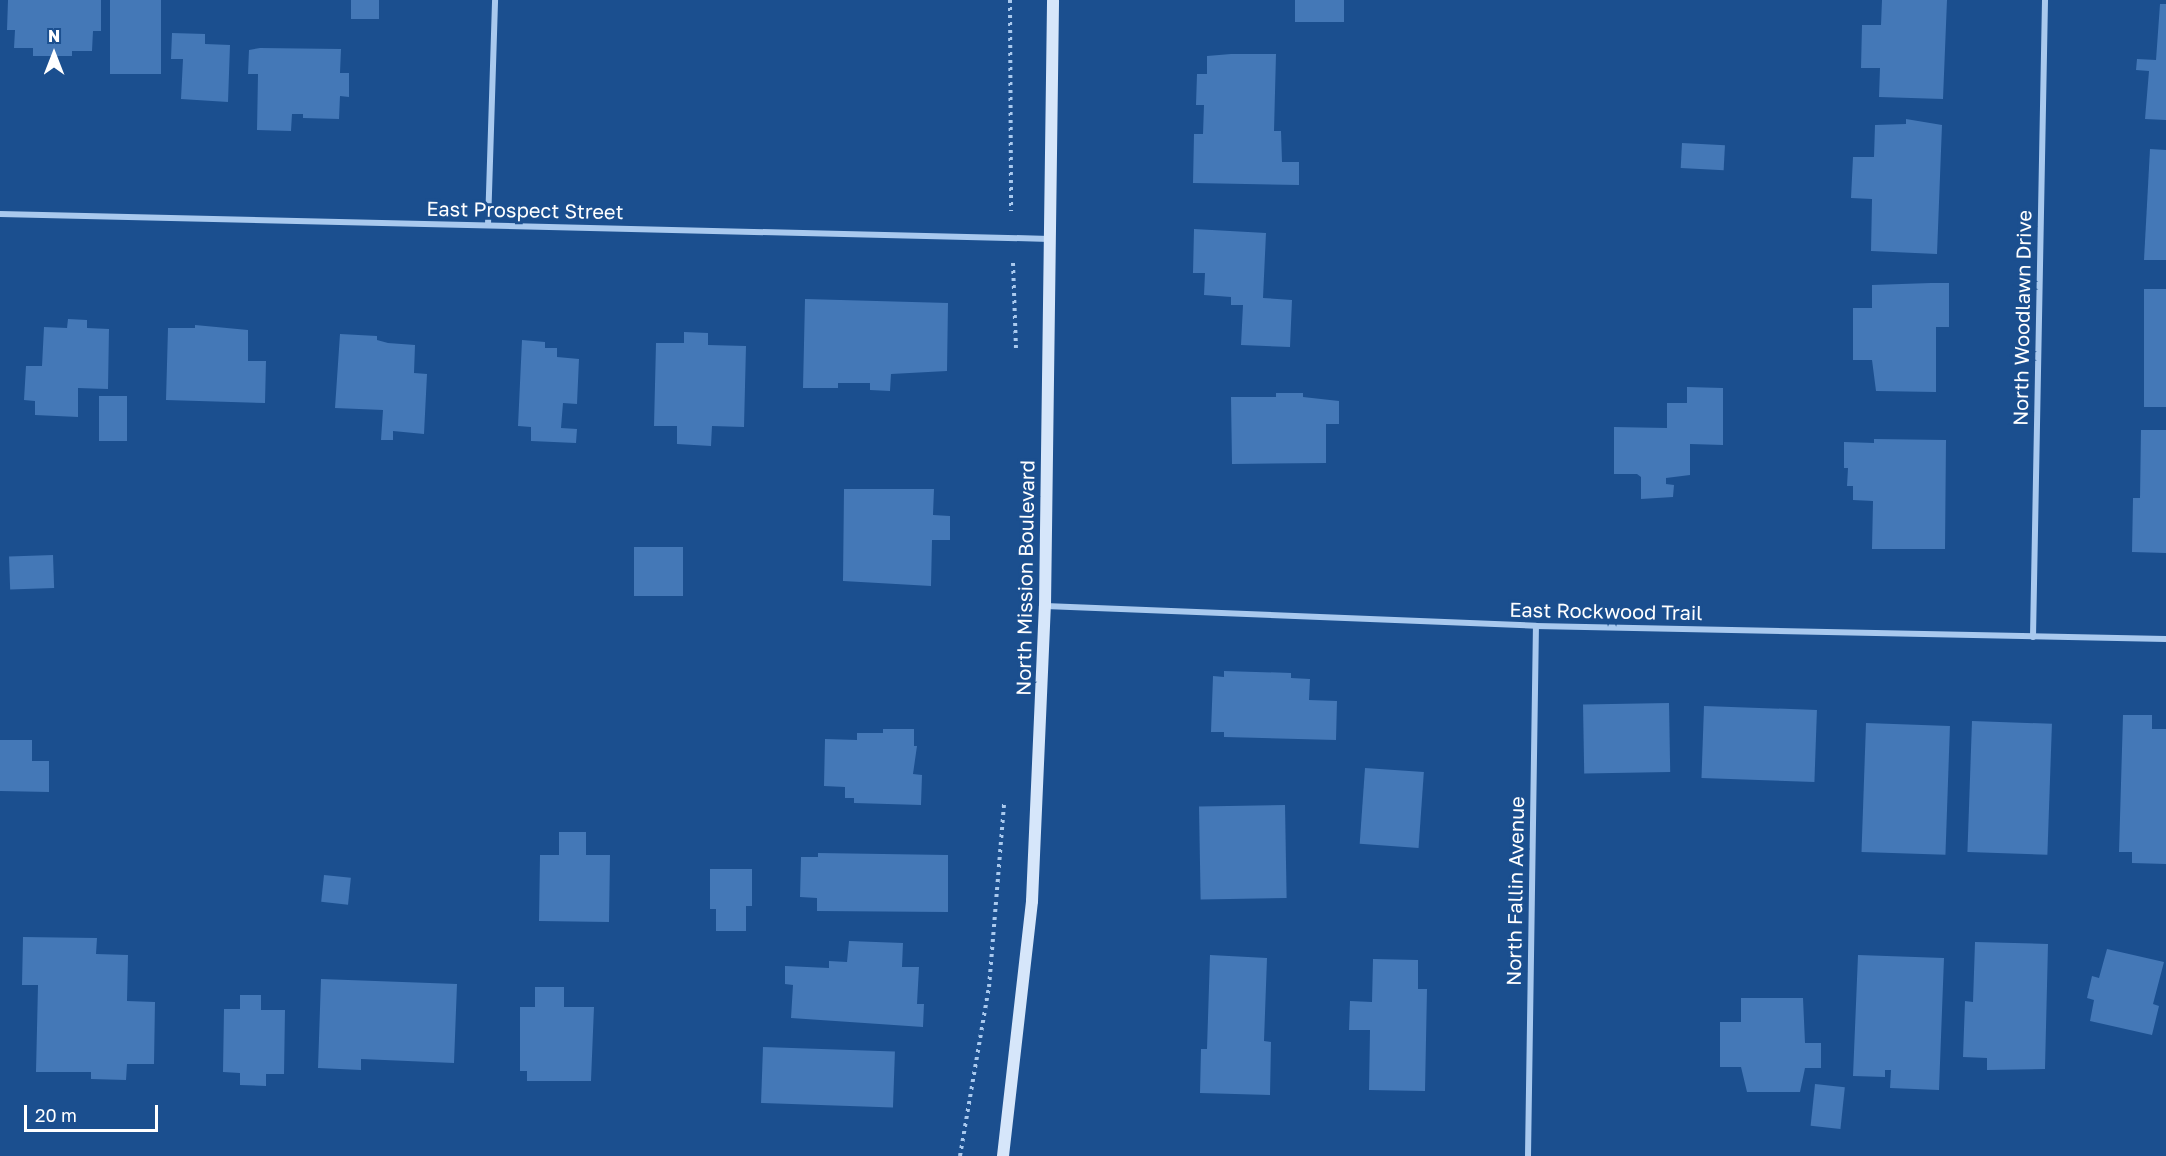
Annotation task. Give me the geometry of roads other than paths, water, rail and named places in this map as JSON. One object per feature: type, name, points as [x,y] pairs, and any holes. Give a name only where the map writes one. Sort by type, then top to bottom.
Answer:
[{"type":"main road","name":"North Mission Boulevard","points":[[1003,1156],[1032,901],[1045,606],[1053,0]]},
{"type":"street","points":[[488,225],[495,0]]},
{"type":"street","name":"North Woodlawn Drive","points":[[2033,637],[2045,0]]},
{"type":"street","name":"East Prospect Street","points":[[0,214],[1050,239]]},
{"type":"street","name":"East Rockwood Trail","points":[[1045,606],[1536,626],[2166,639]]},
{"type":"street","name":"North Fallin Avenue","points":[[1528,1156],[1536,626]]}]
